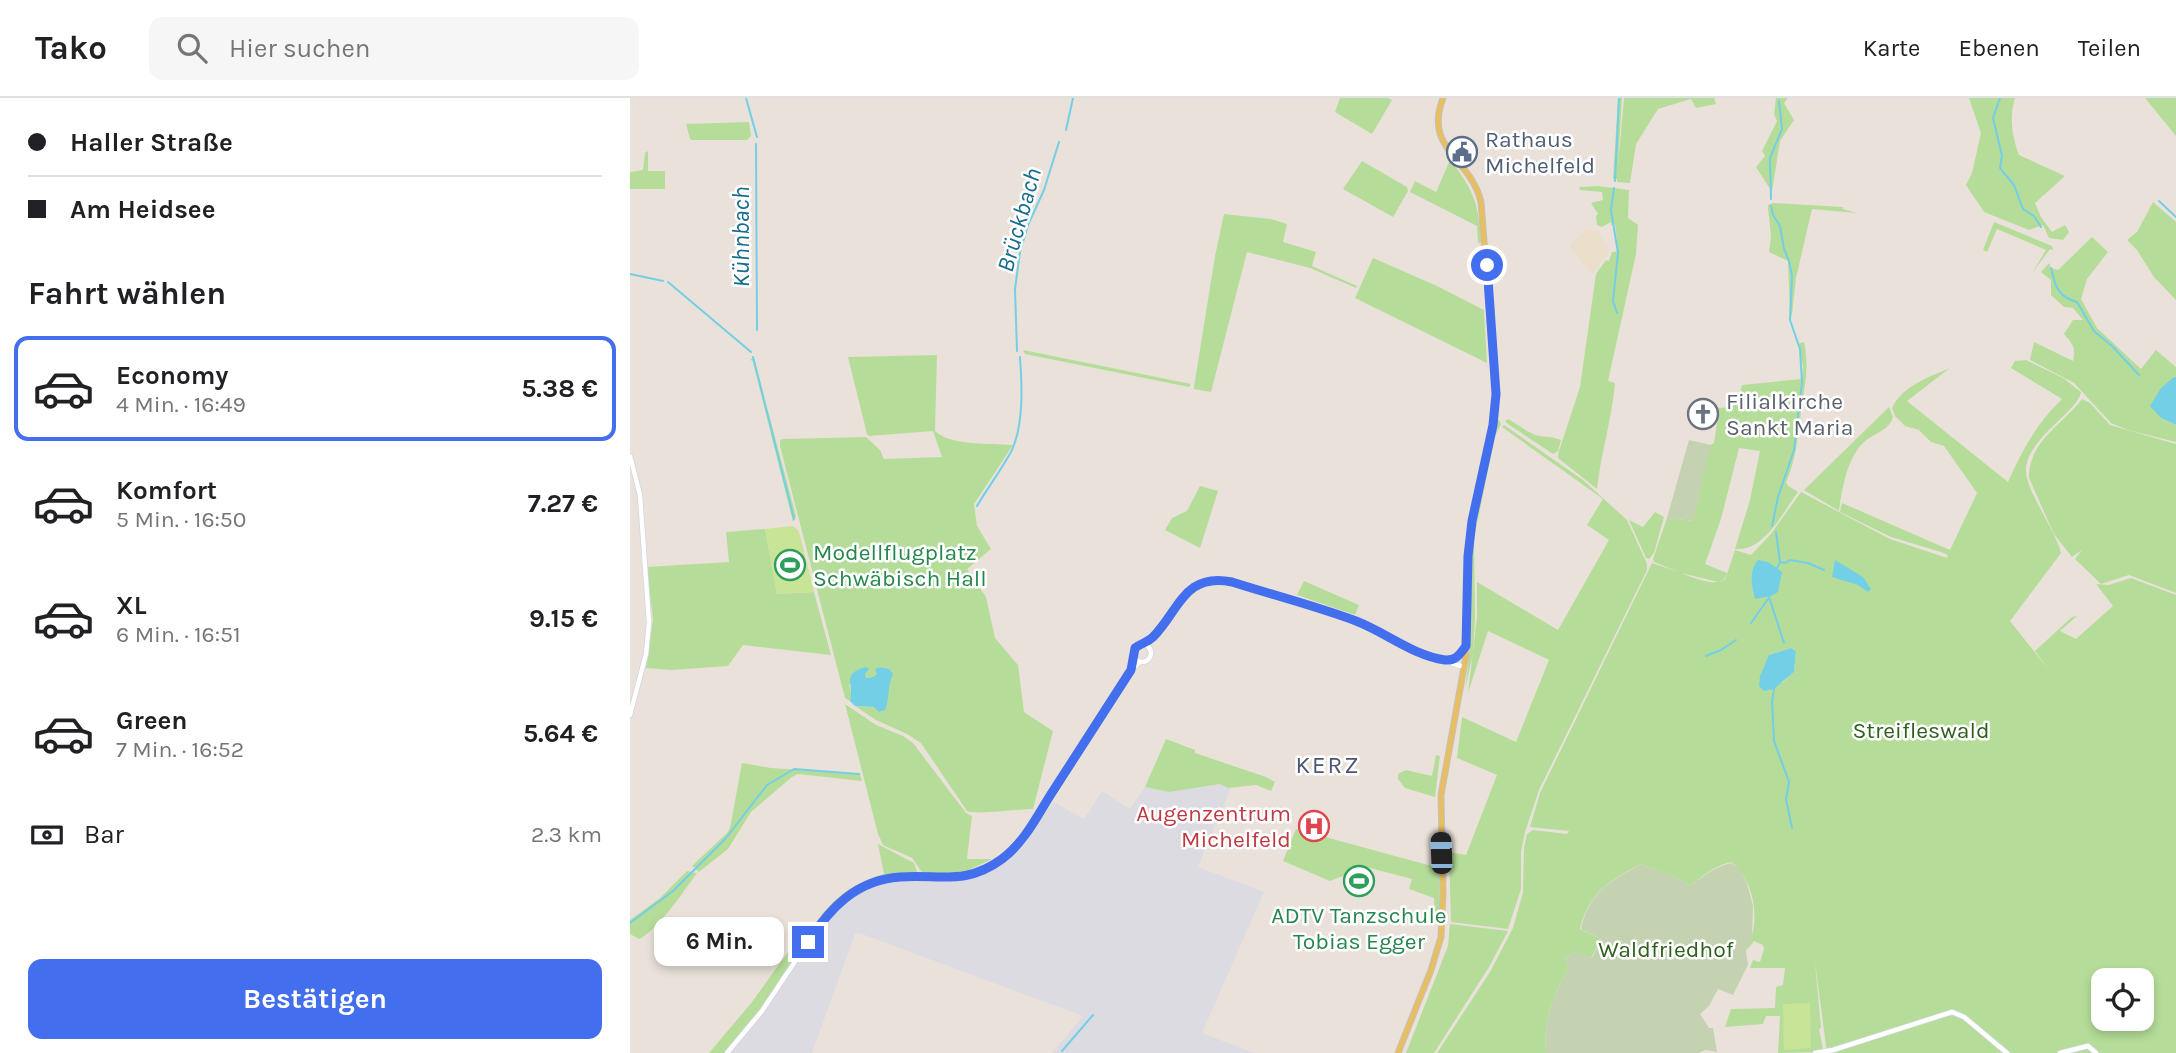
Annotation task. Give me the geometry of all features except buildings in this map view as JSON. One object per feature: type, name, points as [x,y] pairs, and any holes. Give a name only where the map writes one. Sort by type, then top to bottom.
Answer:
[{"type":"main road","points":[[1398,1053],[1441,937],[1441,794],[1464,667],[1472,521],[1493,425],[1496,394],[1481,202],[1472,179],[1440,135],[1438,121],[1443,98]]},
{"type":"main road","points":[[630,456],[640,495],[649,623],[642,673],[630,715]]},
{"type":"main road","points":[[727,1053],[762,1012],[826,915],[847,895],[866,884],[892,878],[964,876],[992,865],[1009,853],[1031,827],[1131,670],[1137,660],[1135,648],[1147,646],[1186,594],[1203,583],[1220,580],[1232,582],[1357,622],[1431,659],[1464,667]]},
{"type":"main road","points":[[1137,660],[1145,662],[1150,658],[1147,646]]},
{"type":"main road","points":[[1415,652],[1451,660],[1458,657],[1466,646]]},
{"type":"main road","points":[[1815,1053],[1826,1052],[1952,1012],[1964,1017],[2007,1053]]},
{"type":"main road","points":[[2060,1053],[2084,1046],[2092,1048],[2096,1053]]},
{"type":"shaded area","points":[[1589,230],[1595,230],[1600,235],[1610,251],[1592,274],[1569,245]]},
{"type":"shaded area","points":[[1220,784],[1231,788],[1198,867],[1264,892],[1202,1033],[1254,1053],[1052,1053],[1083,1016],[859,933],[855,934],[812,1053],[730,1053],[770,1003],[830,914],[853,894],[869,886],[900,879],[964,880],[984,874],[1018,849],[1054,802],[1084,819],[1102,791],[1130,809],[1145,787],[1169,792]]},
{"type":"green space","points":[[1340,98],[1392,100],[1372,134],[1335,112]]},
{"type":"green space","points":[[1618,98],[1622,98],[1618,166],[1624,98],[1714,98],[1716,104],[1696,108],[1691,99],[1658,109],[1636,144],[1630,183],[1613,179]]},
{"type":"green space","points":[[1776,98],[1788,98],[1784,103],[1794,120],[1780,141],[1772,192],[1756,167],[1765,156],[1762,151],[1777,121],[1774,114]]},
{"type":"green space","points":[[1969,98],[2015,98],[2012,127],[2019,155],[2065,176],[2035,203],[2052,232],[2065,225],[2069,232],[2063,240],[2049,238],[2043,225],[2029,230],[1984,212],[1966,185],[1972,173],[1981,133]]},
{"type":"green space","points":[[2145,98],[2176,98],[2176,136]]},
{"type":"green space","points":[[749,122],[751,136],[747,140],[692,140],[686,124]]},
{"type":"green space","points":[[648,151],[648,171],[665,171],[665,189],[630,189],[630,172],[643,170],[645,153]]},
{"type":"green space","points":[[1450,160],[1474,198],[1481,243],[1478,243],[1477,226],[1410,192],[1415,181],[1436,192]]},
{"type":"green space","points":[[1362,161],[1407,187],[1408,191],[1393,217],[1343,189]]},
{"type":"green space","points":[[1598,186],[1629,190],[1628,218],[1638,225],[1636,254],[1608,381],[1615,383],[1597,489],[1558,458],[1558,454],[1580,387],[1596,274],[1606,260],[1609,261],[1612,252],[1618,251],[1615,224],[1611,225],[1611,222],[1602,227],[1597,225],[1598,214],[1591,203],[1603,200],[1602,192],[1580,190],[1579,187]]},
{"type":"green space","points":[[2153,202],[2176,222],[2176,300],[2154,277],[2137,250],[2127,240],[2137,232]]},
{"type":"green space","points":[[1773,203],[1843,207],[1857,213],[1812,209],[1796,278],[1792,315],[1788,261],[1769,252],[1771,237],[1768,205]]},
{"type":"green space","points":[[1224,214],[1271,219],[1287,224],[1283,242],[1316,252],[1312,266],[1357,286],[1356,288],[1310,268],[1247,252],[1211,392],[1194,387]]},
{"type":"green space","points":[[1994,222],[2052,246],[2053,250],[2050,249],[2032,273],[2046,250],[1997,229],[1987,252],[1983,250]]},
{"type":"green space","points":[[2092,237],[2108,252],[2087,279],[2081,299],[2097,328],[2141,369],[2156,350],[2176,367],[2176,377],[2161,418],[2176,425],[2176,442],[2111,423],[2074,383],[2030,360],[2034,342],[2073,361],[2073,346],[2064,334],[2073,320],[2083,320],[2073,308],[2064,307],[2051,295],[2051,280],[2041,272],[2049,263],[2051,268],[2058,270]]},
{"type":"green space","points":[[1373,258],[1484,310],[1487,363],[1355,298]]},
{"type":"green space","name":"Streifleswald","points":[[1804,342],[1805,386],[1795,456],[1786,482],[1798,492],[1764,538],[1745,548],[1735,549],[1750,500],[1760,451],[1739,448],[1721,519],[1705,564],[1727,573],[1724,580],[1719,582],[1725,580],[1735,550],[1751,555],[1770,535],[1801,492],[1890,539],[1947,558],[1948,555],[1891,537],[1840,512],[1842,503],[1950,550],[1977,493],[1944,446],[1931,442],[1919,430],[1905,426],[1895,416],[1892,408],[1897,400],[1917,383],[1950,368],[1907,401],[2008,482],[2031,438],[2062,399],[2011,368],[2015,361],[2026,360],[2063,378],[2081,392],[2078,400],[2033,449],[2028,460],[2028,480],[2061,553],[2010,621],[2049,670],[2035,651],[2072,617],[2077,616],[2060,631],[2076,639],[2113,606],[2096,584],[2109,585],[2131,578],[2176,595],[2176,1053],[1827,1053],[1815,963],[1822,1052],[1778,1053],[1780,1016],[1766,1016],[1763,1024],[1725,1027],[1731,1009],[1775,1008],[1776,987],[1783,985],[1785,968],[1750,968],[1753,960],[1760,962],[1764,949],[1763,945],[1754,941],[1747,950],[1754,926],[1754,905],[1744,876],[1731,862],[1714,868],[1690,886],[1684,881],[1641,864],[1610,882],[1595,896],[1580,929],[1601,939],[1591,958],[1576,951],[1565,958],[1569,968],[1550,1009],[1546,1053],[1437,1053],[1490,972],[1513,928],[1523,892],[1527,834],[1533,830],[1567,834],[1569,831],[1530,827],[1540,793],[1652,563],[1679,572],[1654,562],[1653,559],[1667,518],[1693,521],[1710,445],[1714,443],[1719,410],[1717,408],[1732,407],[1742,385],[1801,379],[1803,366],[1798,344]],"holes":[[[1681,573],[1717,582],[1703,581]],[[1791,648],[1796,651],[1794,672],[1782,683],[1769,655]]]},
{"type":"green space","points":[[1023,350],[1191,384],[1189,387],[1025,354]]},
{"type":"green space","points":[[937,355],[935,431],[960,441],[1013,445],[974,504],[977,526],[991,549],[967,569],[986,597],[995,638],[1018,665],[1024,712],[1053,731],[1033,809],[967,811],[921,743],[855,706],[875,707],[887,704],[887,688],[892,674],[889,669],[876,669],[877,674],[873,677],[865,678],[865,674],[849,685],[852,694],[850,701],[845,698],[780,446],[780,440],[783,439],[866,437],[880,450],[884,459],[942,457],[933,431],[867,434],[848,357]]},
{"type":"green space","points":[[754,358],[796,516],[793,522],[753,362],[750,359]]},
{"type":"green space","points":[[2082,399],[2090,403],[2110,425],[2176,444],[2176,593],[2129,575],[2101,584],[2075,559],[2082,550],[2072,557],[2054,534],[2029,478],[2030,465],[2040,444]]},
{"type":"green space","points":[[1889,407],[1893,417],[1891,422],[1864,442],[1853,456],[1839,511],[1804,490]]},
{"type":"green space","points":[[1508,419],[1536,435],[1561,440],[1558,451],[1553,454],[1508,424],[1505,421]]},
{"type":"green space","points":[[1496,420],[1501,424],[1495,436],[1474,539],[1473,653],[1465,690],[1470,648],[1472,536]]},
{"type":"green space","points":[[1504,425],[1583,480],[1627,520],[1647,564],[1647,570],[1539,790],[1525,832],[1521,852],[1521,889],[1508,929],[1451,922],[1449,852],[1466,855],[1497,775],[1457,758],[1462,717],[1516,742],[1549,660],[1488,631],[1468,693],[1477,617],[1477,582],[1558,630],[1609,540],[1587,525],[1603,499],[1502,427]]},
{"type":"green space","points":[[1689,440],[1711,445],[1693,521],[1667,518]]},
{"type":"green space","points":[[1200,486],[1218,491],[1200,548],[1165,530],[1172,518],[1187,511]]},
{"type":"green space","points":[[1655,512],[1664,517],[1654,553],[1649,559],[1646,558],[1629,520],[1643,527]]},
{"type":"green space","name":"Modellflugplatz Schwäbisch Hall","points":[[793,526],[798,530],[801,539],[814,592],[777,594],[765,529]]},
{"type":"green space","points":[[765,529],[777,594],[814,592],[831,655],[743,645],[728,666],[671,670],[646,668],[653,620],[647,567],[729,562],[726,532]]},
{"type":"green space","points":[[1304,581],[1359,605],[1355,615],[1297,595]]},
{"type":"green space","points":[[845,704],[876,725],[913,743],[966,813],[972,816],[967,859],[992,859],[963,873],[924,875],[912,858],[883,845]]},
{"type":"green space","points":[[1166,739],[1195,750],[1195,753],[1275,782],[1271,791],[1256,785],[1228,788],[1220,784],[1169,792],[1145,787]]},
{"type":"green space","points":[[1436,755],[1440,756],[1435,797],[1405,788],[1398,779],[1398,774],[1406,770],[1432,776]]},
{"type":"green space","points":[[742,763],[771,768],[860,774],[862,781],[798,774],[792,777],[751,812],[728,849],[699,872],[692,866],[730,828]]},
{"type":"green space","points":[[1296,829],[1439,868],[1440,918],[1435,918],[1434,898],[1409,889],[1412,879],[1366,867],[1330,881],[1283,861]]},
{"type":"green space","points":[[878,844],[914,863],[918,875],[892,876],[870,882],[834,905],[738,1037],[724,1053],[709,1053],[752,1002],[793,945],[798,948],[825,911],[843,893],[884,874]]},
{"type":"green space","name":"Waldfriedhof","points":[[1731,863],[1740,869],[1747,883],[1753,906],[1752,937],[1746,951],[1748,965],[1733,995],[1718,989],[1709,1006],[1700,1014],[1709,1028],[1713,1028],[1717,1052],[1546,1053],[1550,1009],[1569,968],[1565,958],[1576,951],[1592,958],[1601,939],[1581,929],[1589,906],[1602,889],[1641,864],[1684,881],[1690,886],[1714,869]]},
{"type":"green space","points":[[687,871],[697,873],[662,919],[639,939],[630,934],[630,920],[660,898]]},
{"type":"green space","points":[[1450,924],[1508,931],[1489,967],[1434,1053],[1406,1053],[1448,946]]},
{"type":"green space","points":[[1810,1003],[1811,1048],[1784,1050],[1783,1004]]},
{"type":"water","points":[[2174,377],[2176,425],[2161,418],[2150,406],[2161,388]]},
{"type":"water","points":[[1758,560],[1768,562],[1782,572],[1778,592],[1755,599],[1752,574]]},
{"type":"water","points":[[1835,560],[1863,577],[1871,589],[1868,592],[1858,585],[1832,577]]},
{"type":"water","points":[[1791,648],[1796,651],[1794,672],[1774,689],[1764,691],[1759,686],[1760,676],[1769,655]]},
{"type":"water","points":[[866,667],[869,669],[865,674],[866,678],[877,674],[875,669],[880,667],[889,669],[893,674],[885,710],[879,712],[874,707],[855,706],[850,701],[851,676]]},
{"type":"waterway","name":"Kühnbach","points":[[746,98],[757,137]]},
{"type":"waterway","name":"Brückbach","points":[[1066,130],[1073,98]]},
{"type":"waterway","points":[[1615,181],[1619,98]]},
{"type":"waterway","points":[[2000,98],[1993,118],[2002,156],[2000,168],[2014,185],[2023,209],[2034,216],[2041,227]]},
{"type":"waterway","points":[[1771,199],[1770,158],[1782,129],[1779,101]]},
{"type":"waterway","name":"Brückbach","points":[[1017,351],[1015,289],[1020,252],[1059,142]]},
{"type":"waterway","name":"Kühnbach","points":[[756,144],[757,330]]},
{"type":"waterway","points":[[1614,188],[1611,210],[1618,253],[1613,301],[1617,313]]},
{"type":"waterway","points":[[2159,201],[2176,217]]},
{"type":"waterway","points":[[1771,206],[1780,226],[1792,276],[1790,320],[1800,349],[1802,383],[1794,450],[1778,497],[1772,526]]},
{"type":"waterway","points":[[2051,268],[2061,294],[2077,302],[2094,331],[2139,375]]},
{"type":"waterway","points":[[630,274],[663,281]]},
{"type":"waterway","points":[[668,282],[751,352]]},
{"type":"waterway","points":[[753,357],[794,519]]},
{"type":"waterway","name":"Brückbach","points":[[977,506],[1008,457],[1016,439],[1021,404],[1020,357]]},
{"type":"waterway","points":[[1776,532],[1780,562],[1777,568]]},
{"type":"waterway","points":[[1780,562],[1790,560],[1808,563],[1824,570]]},
{"type":"waterway","points":[[1769,597],[1784,643]]},
{"type":"waterway","points":[[1751,623],[1768,599]]},
{"type":"waterway","points":[[1706,656],[1736,640]]},
{"type":"waterway","points":[[1774,689],[1774,741],[1789,782],[1786,799],[1792,828]]},
{"type":"waterway","points":[[630,923],[673,891],[726,838],[767,785],[794,769],[859,774]]},
{"type":"waterway","points":[[1062,1051],[1093,1015]]},
{"type":"place","name":"Rathaus Michelfeld","points":[[1462,152]]},
{"type":"place","name":"Filialkirche Sankt Maria","points":[[1703,414]]},
{"type":"place","name":"Modellflugplatz Schwäbisch Hall","points":[[790,565]]},
{"type":"place","name":"Augenzentrum Michelfeld","points":[[1314,826]]},
{"type":"place","name":"ADTV Tanzschule Tobias Egger","points":[[1359,881]]},
{"type":"district","name":"KERZ","points":[[1328,765]]},
{"type":"route","points":[[808,942],[836,905],[866,884],[901,877],[964,876],[992,865],[1009,853],[1031,827],[1131,670],[1135,648],[1154,636],[1186,594],[1199,584],[1225,580],[1379,630],[1415,652],[1447,660],[1458,657],[1466,646],[1468,556],[1472,521],[1493,425],[1496,394],[1487,265]]}]
